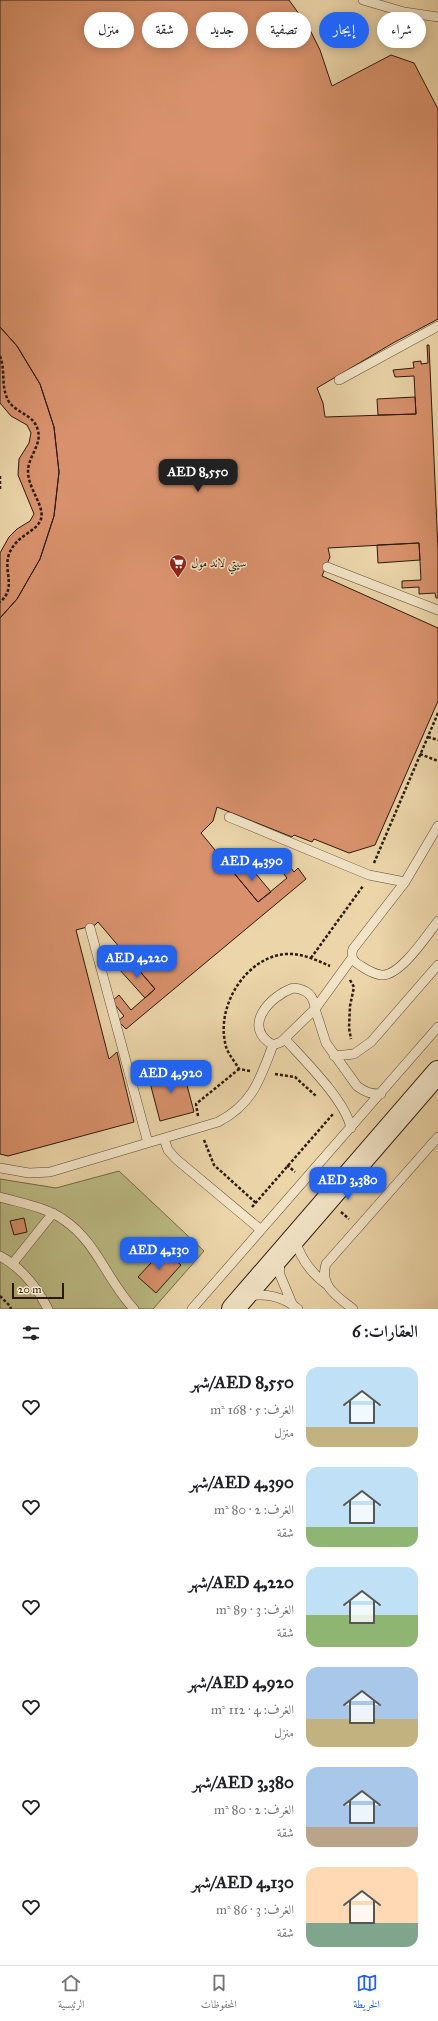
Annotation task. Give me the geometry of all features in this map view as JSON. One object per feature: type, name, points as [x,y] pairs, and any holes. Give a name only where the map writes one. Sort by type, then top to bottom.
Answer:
[{"type":"street","points":[[236,1306],[438,1072]]},
{"type":"lane","points":[[364,0],[404,12],[438,17]]},
{"type":"lane","points":[[339,380],[438,326]]},
{"type":"lane","points":[[327,567],[438,610]]},
{"type":"lane","points":[[229,817],[369,875],[405,882]]},
{"type":"lane","points":[[273,1045],[278,1044],[285,1039],[315,1009],[352,958],[353,949],[405,882],[438,826]]},
{"type":"lane","points":[[352,958],[354,961],[370,971],[381,975],[390,974],[399,968],[438,921]]},
{"type":"lane","points":[[90,928],[148,1143]]},
{"type":"lane","points":[[334,1056],[354,1054],[371,1042],[438,965]]},
{"type":"lane","points":[[273,1045],[262,1036],[259,1030],[260,1020],[266,1007],[276,996],[293,988],[299,988],[310,994],[313,998],[323,1036],[334,1056],[364,1091],[372,1094],[381,1094]]},
{"type":"lane","points":[[192,1309],[438,1028]]},
{"type":"lane","points":[[285,1039],[341,1105],[349,1119],[351,1128]]},
{"type":"lane","points":[[0,1168],[29,1173],[50,1172],[218,1122],[245,1103],[257,1085],[273,1045]]},
{"type":"lane","points":[[326,1284],[324,1271],[331,1259],[438,1138]]},
{"type":"lane","points":[[164,1139],[168,1150],[176,1159],[261,1230]]},
{"type":"lane","points":[[0,1197],[53,1213],[69,1224],[83,1237],[124,1298],[134,1309]]},
{"type":"lane","points":[[13,1263],[53,1213]]},
{"type":"lane","points":[[295,1237],[302,1259],[330,1290],[353,1309]]},
{"type":"lane","points":[[0,1256],[13,1263],[35,1287],[48,1309]]},
{"type":"lane","points":[[279,1256],[280,1276],[295,1307]]},
{"type":"lane","points":[[236,1306],[267,1295],[295,1307]]},
{"type":"path","points":[[0,356],[0,382],[4,396],[13,407],[32,419],[37,425],[39,438],[30,460],[29,481],[42,512],[39,523],[36,527],[18,539],[13,547],[7,564],[10,588],[8,593],[0,602]]},
{"type":"path","points":[[0,399],[4,396]]},
{"type":"path","points":[[0,476],[0,487]]},
{"type":"path","points":[[311,958],[369,875],[438,713]]},
{"type":"path","points":[[428,737],[438,740]]},
{"type":"path","points":[[420,754],[438,761]]},
{"type":"path","points":[[244,1216],[341,1105]]},
{"type":"path","points":[[0,1296],[11,1309]]},
{"type":"green space","points":[[119,1171],[204,1251],[153,1309],[0,1309],[0,1179],[56,1188]]},
{"type":"building","name":"سيتي لاند مول","points":[[0,0],[289,0],[298,12],[256,12],[256,48],[311,48],[311,32],[320,50],[332,86],[391,55],[414,63],[438,109],[438,319],[393,343],[317,388],[323,403],[325,417],[416,414],[414,376],[395,377],[393,370],[414,368],[413,362],[421,361],[421,364],[428,363],[427,345],[429,345],[438,550],[438,598],[436,598],[435,593],[419,594],[419,587],[402,588],[402,581],[421,580],[419,543],[328,548],[330,557],[322,576],[438,628],[438,701],[375,845],[349,853],[314,839],[312,842],[294,835],[292,837],[217,807],[213,821],[201,833],[258,902],[287,878],[276,864],[283,858],[294,872],[298,868],[306,879],[126,1029],[118,1021],[124,1016],[112,1001],[119,995],[131,1010],[155,989],[98,922],[95,925],[76,930],[109,1059],[117,1052],[134,1122],[8,1156],[0,1154],[0,618],[17,599],[40,559],[54,516],[59,472],[54,427],[40,384],[17,346],[0,327]]},
{"type":"building","points":[[0,327],[17,346],[40,384],[54,427],[59,472],[54,516],[40,559],[17,599],[0,618],[0,553],[9,537],[17,529],[30,521],[34,514],[18,475],[19,459],[29,443],[31,433],[27,425],[11,416],[0,403]]},
{"type":"building","points":[[415,397],[416,414],[378,415],[377,399]]},
{"type":"building","points":[[419,543],[420,560],[378,563],[377,545]]},
{"type":"building","points":[[246,862],[271,892],[258,902],[233,872]]},
{"type":"building","points":[[130,960],[155,989],[145,998],[119,969]]},
{"type":"building","points":[[182,1066],[194,1112],[160,1121],[148,1075]]},
{"type":"building","points":[[24,1218],[27,1232],[14,1235],[10,1221]]},
{"type":"building","points":[[163,1250],[181,1265],[156,1293],[138,1277]]},
{"type":"place","name":"سيتي لاند مول","points":[[178,578]]}]
